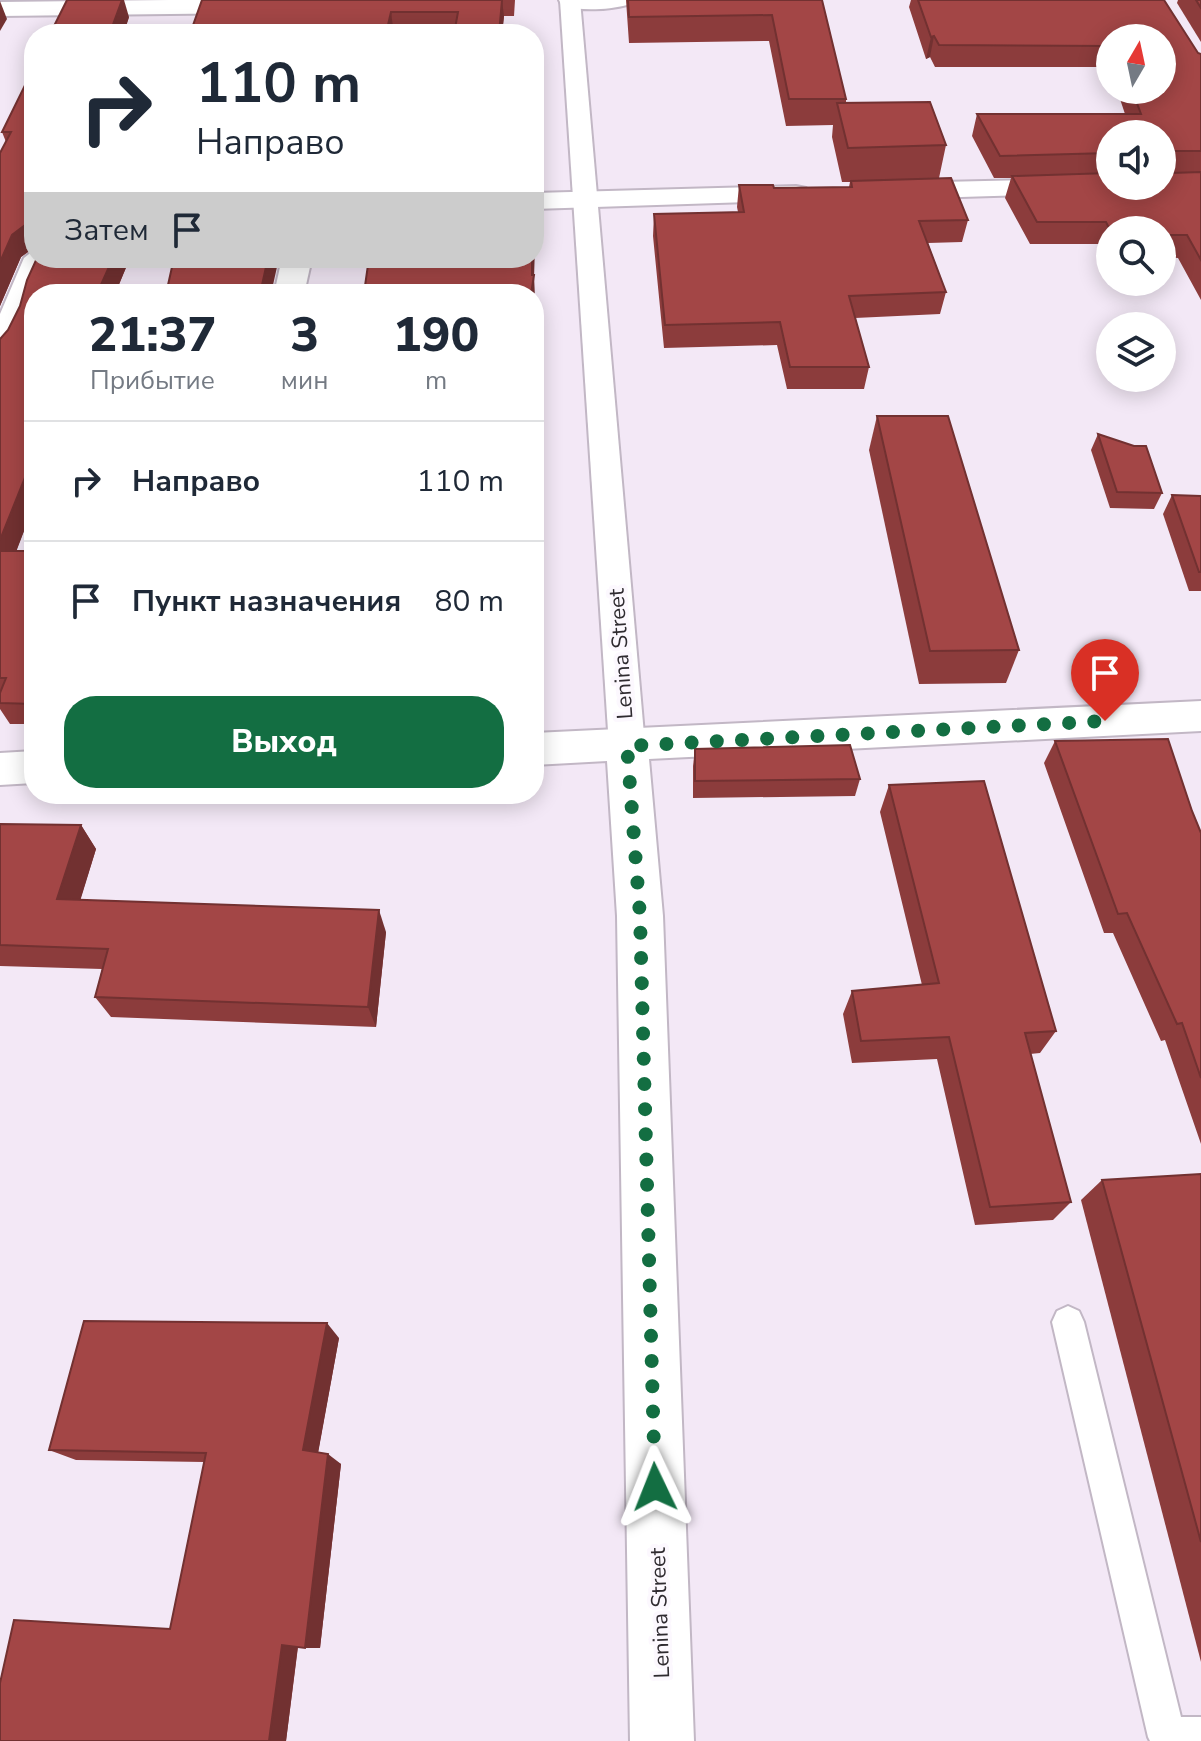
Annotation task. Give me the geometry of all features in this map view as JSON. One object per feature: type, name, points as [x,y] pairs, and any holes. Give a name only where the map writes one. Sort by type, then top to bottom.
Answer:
[{"type":"street","points":[[570,0],[619,0]]},
{"type":"street","name":"Lenina Street","points":[[570,0],[640,916],[662,1741]]},
{"type":"street","points":[[137,24],[146,4]]},
{"type":"street","points":[[0,9],[146,4],[287,5]]},
{"type":"street","points":[[872,192],[1096,186]]},
{"type":"street","points":[[544,201],[824,193]]},
{"type":"street","points":[[0,351],[24,294]]},
{"type":"street","points":[[544,749],[1201,716]]},
{"type":"street","points":[[0,769],[24,768]]},
{"type":"lane","points":[[1068,1322],[1167,1737],[1201,1736]]},
{"type":"building","points":[[67,0],[122,0],[113,24],[55,24]]},
{"type":"building","points":[[202,0],[502,0],[500,24],[456,24],[458,12],[391,12],[388,24],[193,24]]},
{"type":"building","points":[[628,0],[822,0],[846,99],[789,99],[772,15],[629,17]]},
{"type":"building","points":[[918,0],[1164,0],[1201,54],[1201,151],[1176,151],[1176,120],[1096,120],[1096,153],[1000,156],[977,114],[1141,114],[1137,104],[1176,104],[1176,24],[1096,24],[1096,46],[939,45],[934,36],[931,37]]},
{"type":"building","points":[[24,87],[24,226],[12,235],[0,262],[0,153],[11,132],[2,132]]},
{"type":"building","points":[[930,102],[946,145],[848,148],[837,103]]},
{"type":"building","points":[[1201,172],[1201,260],[1187,235],[1176,235],[1176,216],[1096,216],[1096,222],[1037,222],[1012,176],[1096,173],[1096,200],[1176,200],[1176,173]]},
{"type":"building","points":[[951,178],[968,220],[919,221],[946,292],[849,296],[869,367],[790,367],[780,322],[665,325],[654,214],[744,212],[739,185],[852,187],[851,181]]},
{"type":"building","points":[[32,268],[109,268],[101,284],[26,284]]},
{"type":"building","points":[[172,268],[266,268],[262,284],[168,284]]},
{"type":"building","points":[[368,268],[532,268],[534,275],[533,284],[365,284]]},
{"type":"building","points":[[24,291],[24,480],[0,540],[0,339],[20,306]]},
{"type":"building","points":[[877,416],[948,416],[1019,650],[930,651]]},
{"type":"building","points":[[1098,434],[1134,446],[1146,446],[1162,493],[1117,492]]},
{"type":"building","points":[[1172,495],[1201,496],[1201,572],[1199,572]]},
{"type":"building","points":[[0,551],[24,551],[24,704],[0,703],[6,678],[0,678]]},
{"type":"building","points":[[1168,739],[1201,833],[1201,1078],[1182,1023],[1177,1024],[1127,913],[1118,914],[1055,741]]},
{"type":"building","points":[[850,745],[860,779],[695,781],[695,749]]},
{"type":"building","points":[[984,781],[1056,1031],[1025,1033],[1071,1202],[990,1207],[949,1037],[861,1041],[852,991],[939,983],[889,785]]},
{"type":"building","points":[[0,824],[81,825],[57,899],[379,910],[368,1007],[95,997],[108,949],[0,945]]},
{"type":"building","points":[[1201,1174],[1201,1542],[1102,1180]]},
{"type":"building","points":[[84,1321],[327,1323],[303,1450],[328,1454],[305,1648],[282,1645],[269,1741],[0,1741],[0,1683],[14,1620],[170,1629],[206,1453],[49,1450]]},
{"type":"route","points":[[655,1487],[640,916],[627,746],[1105,721]]}]
